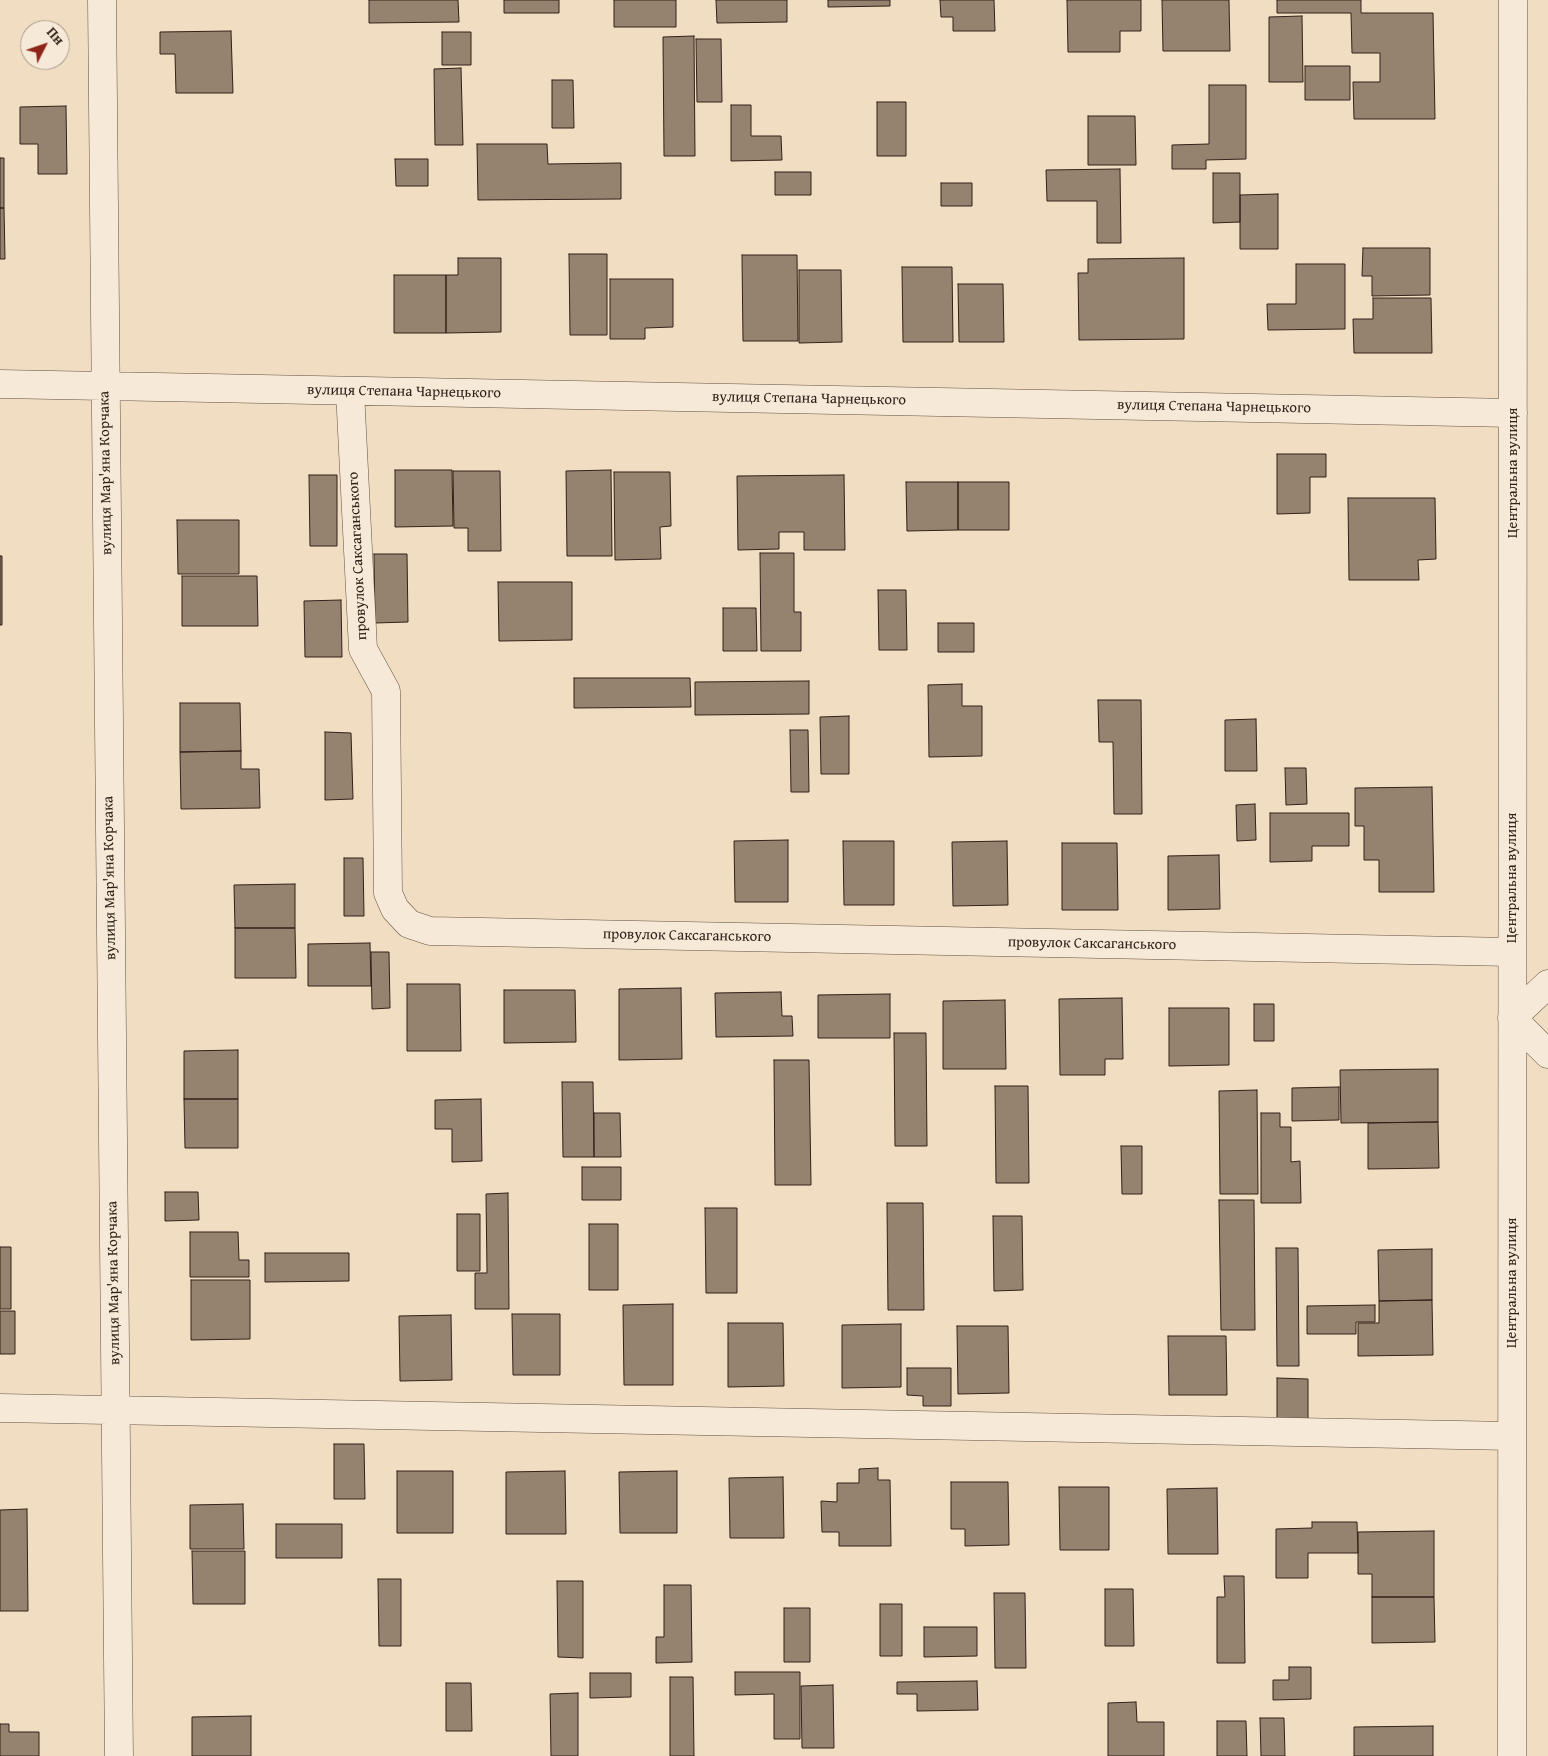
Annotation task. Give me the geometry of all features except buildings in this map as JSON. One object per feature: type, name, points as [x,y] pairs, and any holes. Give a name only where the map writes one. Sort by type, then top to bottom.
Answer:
[{"type":"street","name":"вулиця Мар'яна Корчака","points":[[102,0],[119,1756]]},
{"type":"street","name":"Центральна вулиця","points":[[1512,1756],[1513,0]]},
{"type":"street","name":"вулиця Степана Чарнецького","points":[[0,384],[1513,413]]},
{"type":"street","name":"провулок Саксаганського","points":[[350,391],[363,649],[386,691],[388,893],[395,909],[409,924],[430,931],[1512,952]]},
{"type":"street","points":[[1548,984],[1512,1018],[1548,1054]]},
{"type":"street","points":[[0,1408],[1512,1436]]}]
